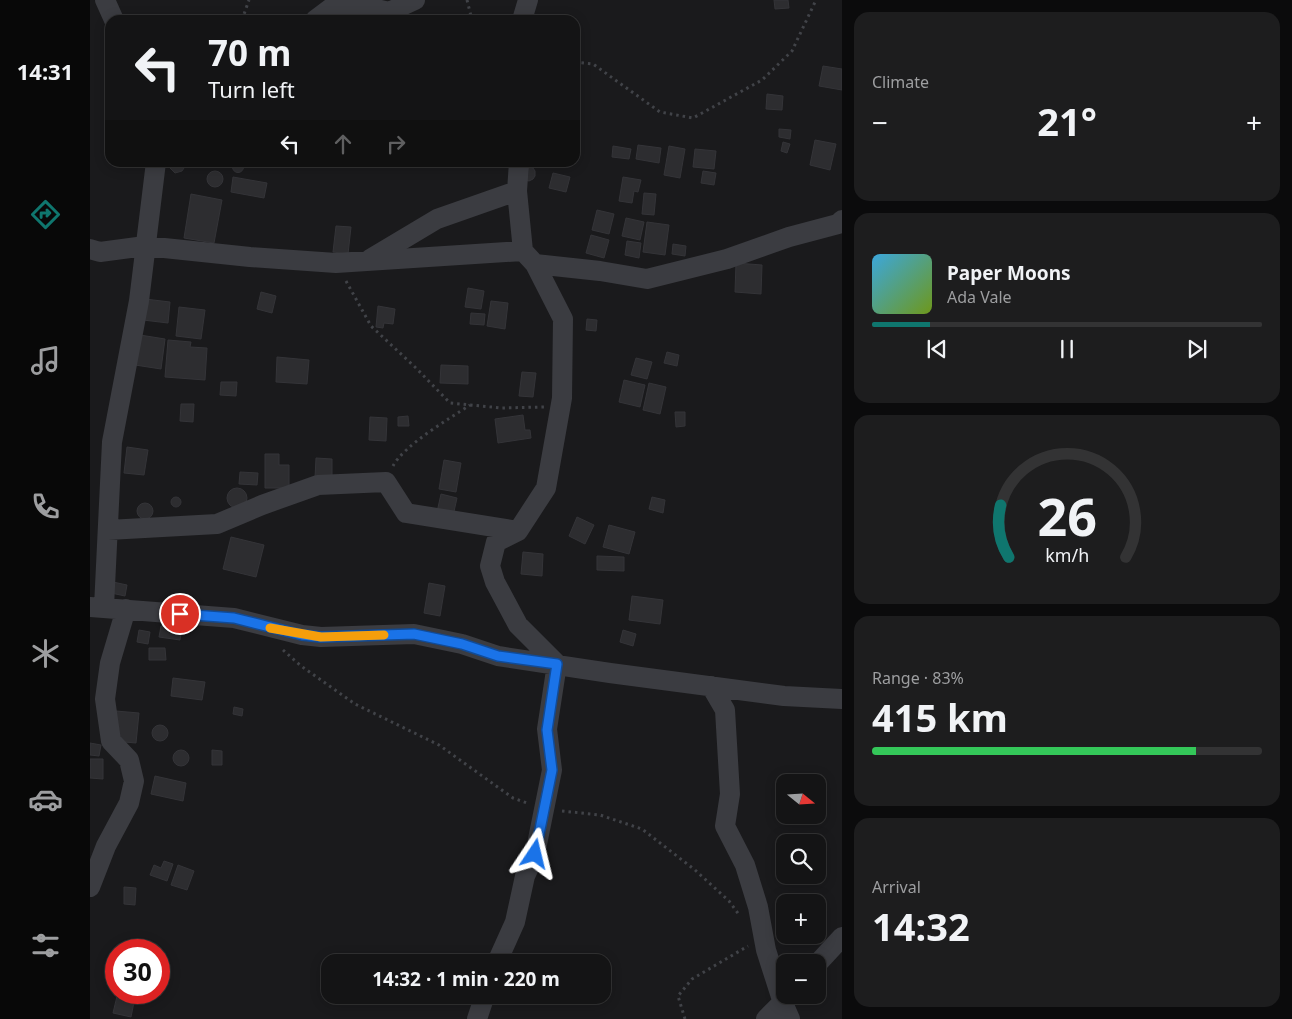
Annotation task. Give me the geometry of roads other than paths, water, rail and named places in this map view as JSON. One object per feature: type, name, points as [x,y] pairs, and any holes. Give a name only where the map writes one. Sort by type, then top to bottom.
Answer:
[{"type":"street","points":[[106,0],[112,15]]},
{"type":"street","points":[[322,15],[335,5],[360,5],[389,12],[415,0]]},
{"type":"street","points":[[524,15],[528,0]]},
{"type":"street","points":[[155,167],[139,301],[112,442],[108,530],[97,607],[234,618],[302,635],[321,637],[414,634],[462,644],[498,656],[784,696],[842,700]]},
{"type":"street","points":[[519,167],[517,190],[529,257],[563,319],[562,398],[546,488],[518,531],[496,542],[490,566],[495,582],[518,625],[557,664]]},
{"type":"street","points":[[366,262],[437,219],[517,190]]},
{"type":"street","points":[[90,249],[100,252],[145,246],[250,257],[336,263],[529,257],[647,279],[727,259],[788,237],[838,224],[842,220]]},
{"type":"street","points":[[108,530],[217,524],[262,505],[318,485],[386,482],[406,513],[518,531]]},
{"type":"street","points":[[90,887],[106,846],[129,803],[134,781],[129,760],[111,741],[105,699],[110,663],[126,610]]},
{"type":"street","points":[[500,954],[514,922],[524,876],[535,854],[552,770],[547,730],[557,664]]},
{"type":"street","points":[[711,686],[725,710],[730,794],[725,826],[745,865],[758,907],[764,938],[788,1006],[766,1019]]},
{"type":"street","points":[[826,954],[842,937]]},
{"type":"street","points":[[477,1019],[482,1004]]}]
